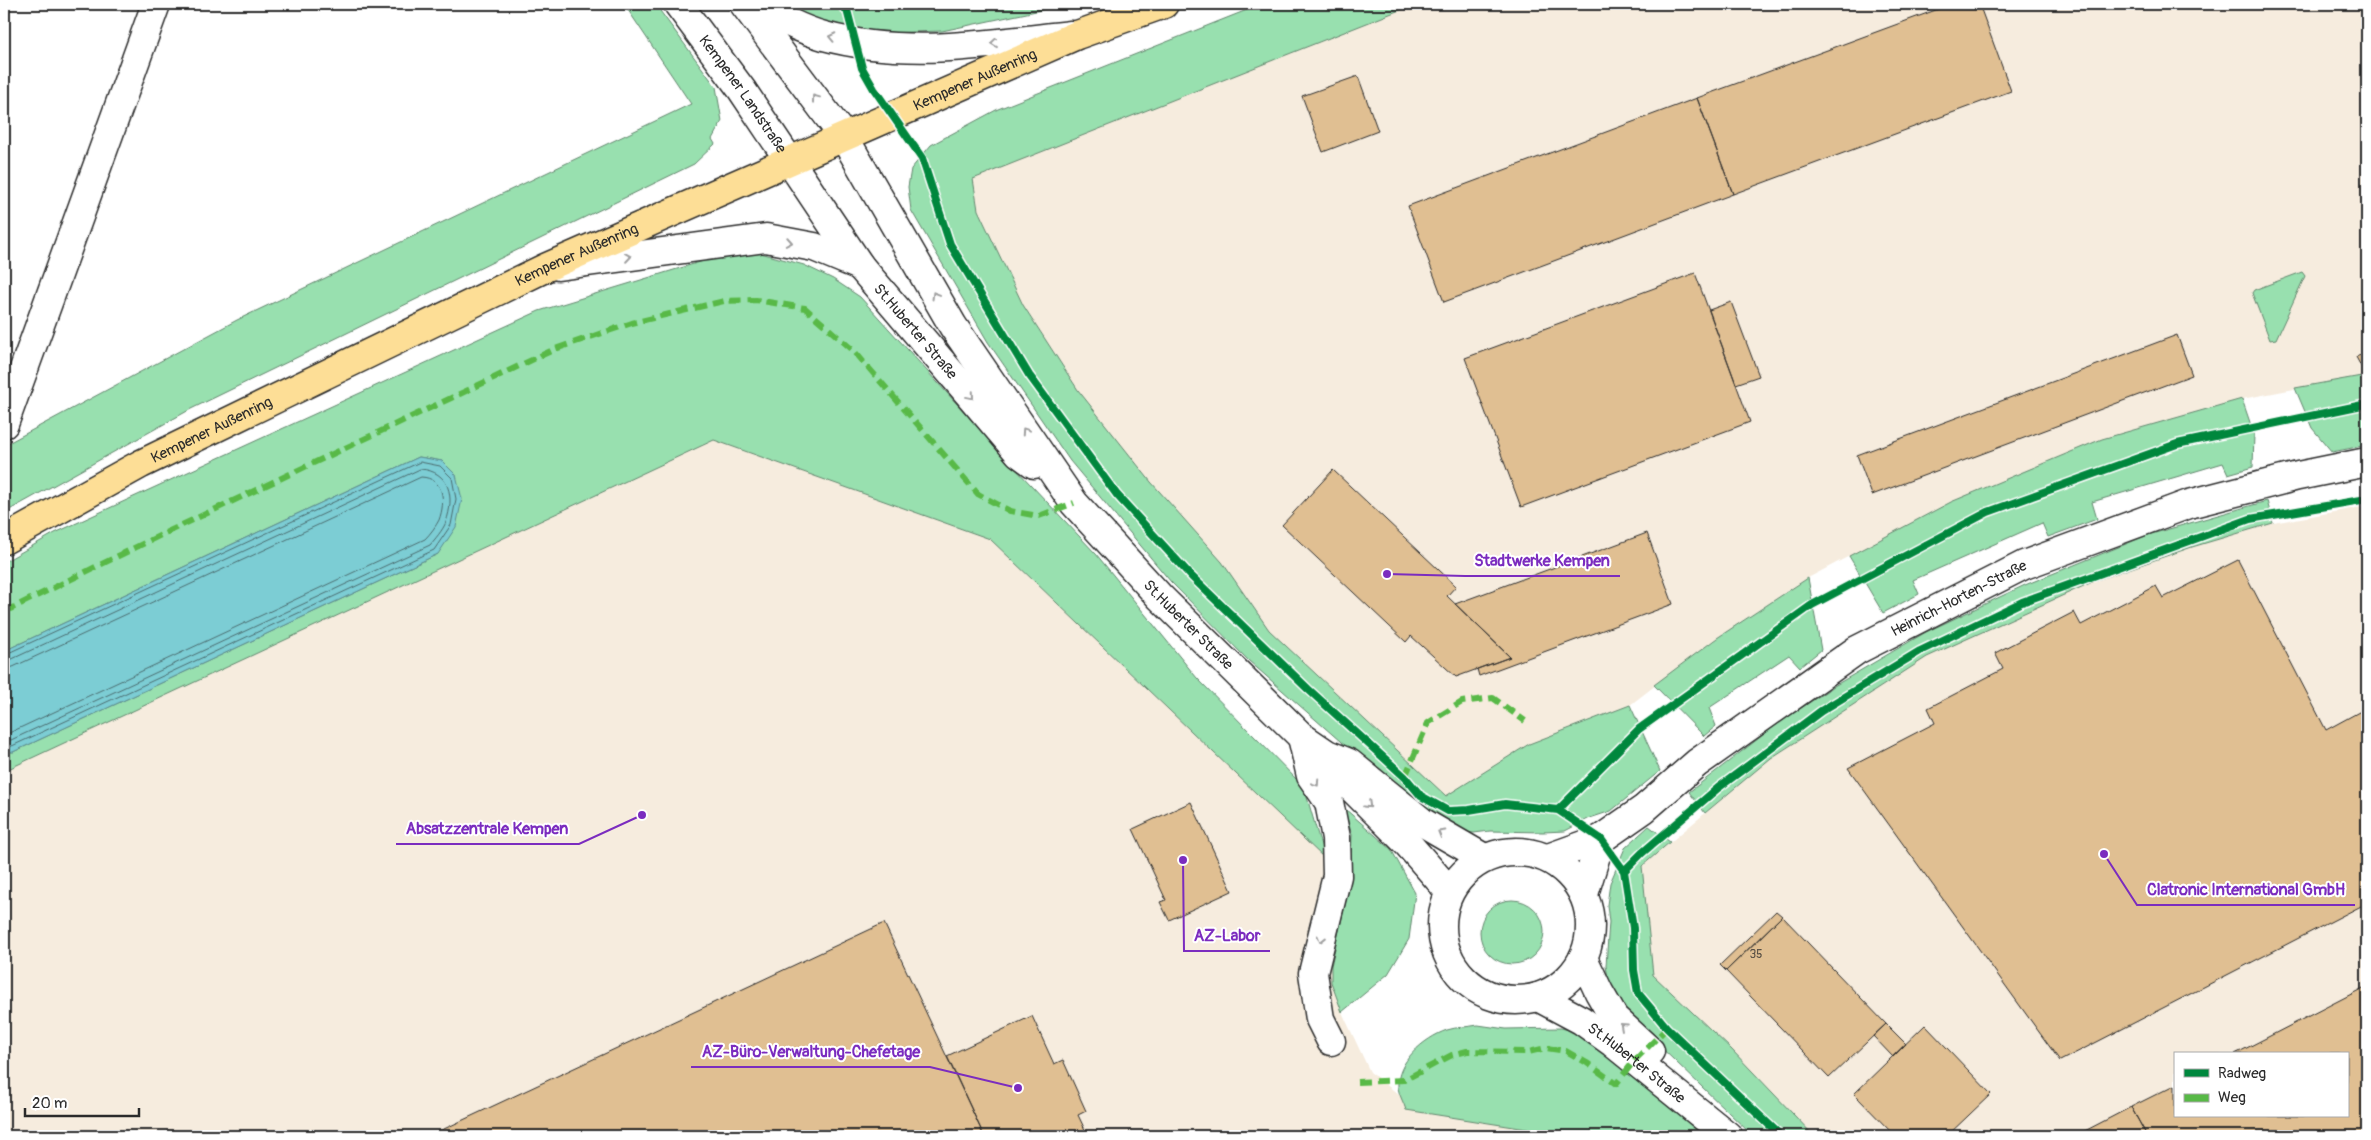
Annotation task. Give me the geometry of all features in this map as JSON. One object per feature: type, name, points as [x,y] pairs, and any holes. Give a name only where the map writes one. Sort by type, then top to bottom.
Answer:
[{"type":"main road","name":"Kempener Außenring","points":[[4,540],[141,464],[545,268],[1078,35],[1164,4]]},
{"type":"street","points":[[4,424],[156,4]]},
{"type":"street","name":"Kempener Landstraße","points":[[678,4],[742,90],[789,161]]},
{"type":"street","points":[[744,4],[844,137]]},
{"type":"street","points":[[754,4],[785,21],[823,35],[857,42],[904,48],[939,49],[1078,35]]},
{"type":"street","name":"St.Huberter Straße","points":[[844,137],[953,326],[1074,503],[1160,597],[1302,737],[1327,754],[1349,763],[1422,822],[1484,858]]},
{"type":"street","name":"St.Huberter Straße","points":[[789,161],[860,266],[1019,453],[1062,486]]},
{"type":"street","points":[[545,268],[766,238],[814,247],[860,266]]},
{"type":"street","name":"Heinrich-Horten-Straße","points":[[1548,858],[1601,839],[1644,809],[1697,763],[1858,650],[2024,565],[2189,504],[2298,476],[2367,462]]},
{"type":"street","points":[[1302,737],[1310,776],[1329,802],[1336,838],[1337,876],[1313,973],[1320,1019],[1331,1041]]},
{"type":"street","name":"St.Huberter Straße","points":[[1327,754],[1337,773],[1408,844],[1449,891]]},
{"type":"street","points":[[1584,894],[1601,839]]},
{"type":"street","points":[[1505,851],[1526,851],[1548,858],[1569,873],[1584,894],[1590,915],[1590,930],[1583,958],[1572,975],[1556,989],[1538,998],[1516,1001],[1495,998],[1475,989],[1460,976],[1449,960],[1443,942],[1442,916],[1449,891],[1464,872],[1484,858],[1505,851]]},
{"type":"street","name":"St.Huberter Straße","points":[[1583,958],[1614,1018],[1647,1048],[1729,1136]]},
{"type":"street","name":"St.Huberter Straße","points":[[1538,998],[1580,1020],[1613,1042],[1729,1136]]},
{"type":"shaded area","points":[[1415,4],[2367,4],[2367,375],[2242,399],[2102,439],[1951,502],[1808,578],[1717,638],[1630,705],[1529,744],[1446,797],[1269,630],[1222,562],[1151,482],[1078,390],[1023,305],[978,210],[972,179]]},
{"type":"shaded area","points":[[714,440],[990,539],[1350,882],[1331,966],[1331,982],[1342,1012],[1370,1072],[1402,1097],[1557,1136],[4,1136],[4,771]]},
{"type":"shaded area","points":[[2367,506],[2367,1136],[1814,1136],[1731,1049],[1653,975],[1642,866],[1771,758],[1927,657],[2097,580],[2192,547],[2273,523]]},
{"type":"green space","points":[[624,4],[655,4],[716,87],[722,121],[712,139],[715,144],[694,164],[191,409],[4,513],[4,446],[10,442],[237,320],[691,104]]},
{"type":"green space","points":[[785,4],[1069,4],[942,31],[879,33],[841,30],[801,14]]},
{"type":"green space","points":[[1262,4],[1415,4],[973,179],[978,210],[1023,305],[1078,390],[1151,482],[1222,562],[1269,630],[1446,796],[1529,744],[1630,705],[1660,771],[1611,811],[1590,818],[1565,831],[1490,831],[1474,833],[1458,831],[1399,793],[1249,661],[1171,582],[1070,461],[988,342],[911,210],[908,187],[911,169],[931,145],[998,109]]},
{"type":"green space","points":[[757,252],[804,265],[833,279],[860,297],[1096,554],[1197,678],[1304,787],[1325,859],[990,539],[714,440],[4,771],[4,751],[13,752],[438,554],[456,475],[442,461],[419,457],[4,651],[4,562],[55,533],[539,311],[710,259]]},
{"type":"green space","points":[[2302,272],[2305,276],[2276,339],[2270,340],[2252,293],[2254,290]]},
{"type":"green space","points":[[2367,375],[2367,445],[2332,452],[2312,428],[2295,388]]},
{"type":"green space","points":[[2242,399],[2254,434],[2253,467],[2228,474],[2223,463],[2092,502],[2097,519],[2048,537],[2042,523],[1913,580],[1919,594],[1883,613],[1849,556],[1951,502],[2102,439]]},
{"type":"green space","points":[[2267,501],[2273,523],[2192,547],[2097,580],[1927,657],[1771,758],[1705,813],[1689,792],[1776,725],[1834,686],[1926,632],[2025,585],[2148,535]]},
{"type":"green space","points":[[1808,578],[1821,650],[1800,667],[1789,655],[1709,708],[1716,726],[1704,736],[1654,685],[1717,638]]},
{"type":"green space","points":[[1344,808],[1391,849],[1415,893],[1409,939],[1388,974],[1342,1012],[1331,982],[1331,966],[1350,882],[1352,835]]},
{"type":"green space","points":[[1649,826],[1670,842],[1642,866],[1653,975],[1731,1049],[1814,1136],[1753,1136],[1624,1012],[1610,989],[1606,966],[1609,922],[1607,905],[1610,883],[1625,848]]},
{"type":"green space","points":[[1512,900],[1524,902],[1535,909],[1542,920],[1544,932],[1542,944],[1535,955],[1524,962],[1512,964],[1500,962],[1489,955],[1482,944],[1480,932],[1482,920],[1489,909],[1500,902]]},
{"type":"green space","points":[[1478,1025],[1506,1029],[1561,1028],[1581,1033],[1685,1116],[1706,1136],[1557,1136],[1552,1133],[1406,1110],[1398,1088],[1399,1078],[1402,1069],[1413,1052],[1429,1039],[1447,1030]]},
{"type":"water","points":[[419,457],[442,461],[456,475],[462,499],[456,527],[438,554],[13,752],[4,751],[4,651]]},
{"type":"building","points":[[1952,4],[1979,4],[2011,91],[1733,194],[1697,98]]},
{"type":"building","points":[[1358,76],[1378,131],[1323,152],[1302,96]]},
{"type":"building","points":[[1697,98],[1733,194],[1444,302],[1408,206]]},
{"type":"building","points":[[1695,273],[1750,422],[1521,507],[1465,358]]},
{"type":"building","points":[[1731,302],[1759,376],[1736,384],[1709,310]]},
{"type":"building","points":[[2177,335],[2192,375],[1872,495],[1857,455]]},
{"type":"building","points":[[2367,352],[2367,371],[2364,372],[2356,357]]},
{"type":"building","points":[[1333,470],[1456,586],[1447,596],[1510,657],[1456,677],[1411,636],[1406,642],[1282,525]]},
{"type":"building","points":[[1647,533],[1673,604],[1479,676],[1477,669],[1510,657],[1455,604]]},
{"type":"building","points":[[2238,560],[2326,730],[2359,712],[2367,711],[2367,903],[2060,1061],[1848,768],[1935,723],[1928,708],[2003,669],[1995,653],[2074,612],[2081,625],[2156,586],[2163,598]]},
{"type":"building","points":[[1191,802],[1232,891],[1169,920],[1160,902],[1166,900],[1133,829]]},
{"type":"building","points":[[1776,911],[1782,916],[1726,971],[1720,965]]},
{"type":"building","points":[[1782,916],[1886,1024],[1829,1078],[1726,971]]},
{"type":"building","points":[[884,923],[984,1136],[429,1136]]},
{"type":"building","points":[[2367,986],[2367,1136],[2147,1136],[2131,1107],[2174,1086],[2174,1118],[2348,1118],[2348,1052],[2239,1052]]},
{"type":"building","points":[[1032,1016],[1054,1064],[1063,1060],[1086,1111],[1078,1115],[1088,1136],[984,1136],[947,1056]]},
{"type":"building","points":[[1886,1024],[1906,1044],[1893,1057],[1873,1036]]},
{"type":"building","points":[[1925,1025],[1991,1094],[1947,1136],[1895,1136],[1854,1094]]},
{"type":"building","points":[[2131,1107],[2147,1136],[2082,1136],[2081,1133]]},
{"type":"marked path","points":[[4,612],[165,533],[555,349],[632,323],[724,301],[756,300],[805,308],[854,351],[978,494],[1010,511],[1039,516],[1074,503]]},
{"type":"marked path","points":[[1405,777],[1428,723],[1462,702],[1493,698],[1525,721]]},
{"type":"marked path","points":[[1357,1082],[1404,1080],[1452,1055],[1467,1051],[1529,1052],[1546,1048],[1566,1051],[1587,1063],[1616,1084],[1635,1060],[1667,1028]]},
{"type":"cycle path","points":[[839,4],[847,10],[862,68],[874,89],[922,158],[950,244],[1029,375],[1117,495],[1192,577],[1308,689],[1405,777],[1421,796],[1448,811],[1469,810],[1505,804],[1558,810],[1601,839],[1624,871],[1633,928],[1634,970],[1638,993],[1667,1028],[1781,1136]]},
{"type":"cycle path","points":[[1558,810],[1639,729],[1812,605],[1988,512],[2177,444],[2367,404]]},
{"type":"cycle path","points":[[1624,871],[1642,853],[1718,788],[1821,711],[1920,651],[2022,602],[2250,519],[2367,499]]},
{"type":"place","name":"Stadtwerke Kempen","points":[[1387,574]]},
{"type":"place","name":"Absatzzentrale Kempen","points":[[642,815]]},
{"type":"place","name":"Clatronic International GmbH","points":[[2104,854]]},
{"type":"place","name":"AZ-Labor","points":[[1183,860]]},
{"type":"place","name":"AZ-Büro-Verwaltung-Chefetage","points":[[1018,1088]]}]
